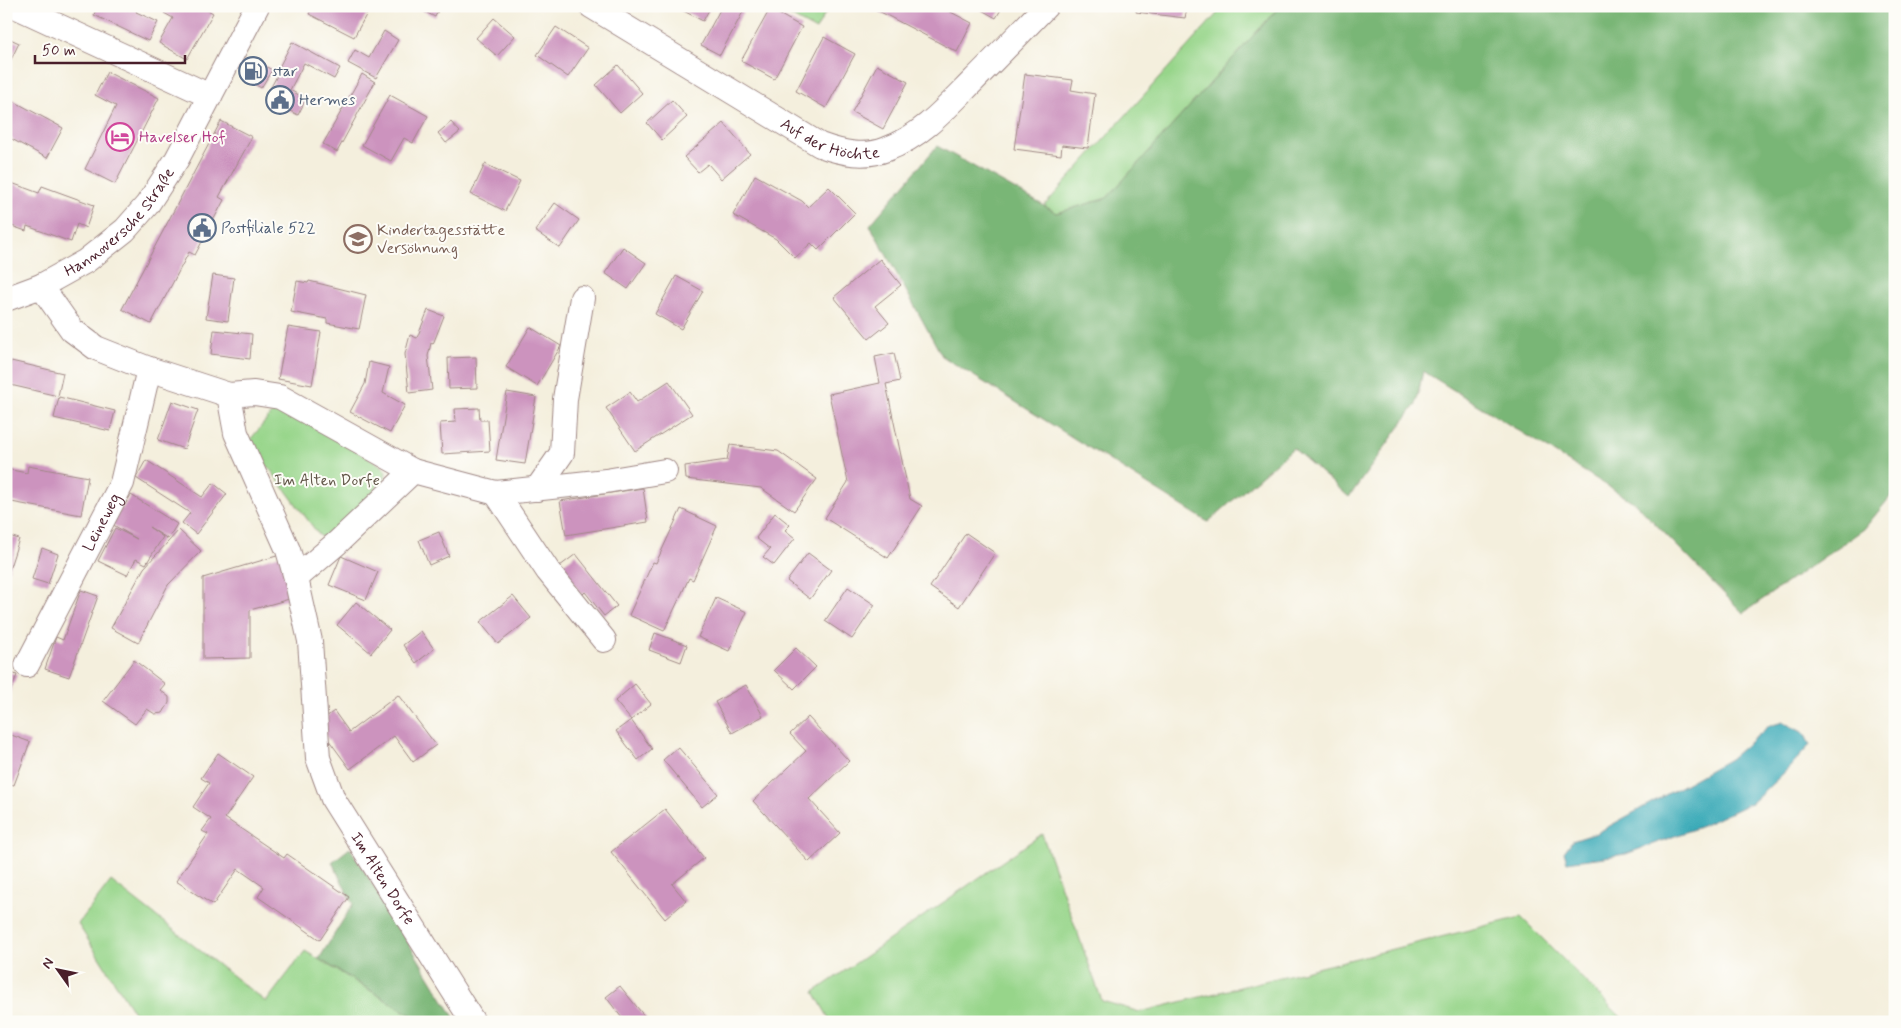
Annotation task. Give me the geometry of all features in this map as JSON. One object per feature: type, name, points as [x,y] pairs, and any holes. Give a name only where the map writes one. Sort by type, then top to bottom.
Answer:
[{"type":"street","points":[[15,6],[210,96]]},
{"type":"street","name":"Hannoversche Straße","points":[[6,298],[42,286],[97,254],[125,230],[148,205],[177,159],[257,6]]},
{"type":"street","name":"Auf der Höchte","points":[[591,6],[820,145],[839,152],[862,154],[887,150],[913,136],[949,105],[1046,6]]},
{"type":"street","points":[[42,286],[72,330],[96,348],[149,369],[229,395],[254,393],[280,397],[413,471],[496,493],[606,481],[665,471]]},
{"type":"street","points":[[537,489],[562,453],[565,399],[582,298]]},
{"type":"street","name":"Leineweg","points":[[27,665],[122,483],[149,369]]},
{"type":"street","name":"Im Alten Dorfe","points":[[229,395],[236,433],[252,474],[288,550],[296,578],[310,641],[318,758],[333,799],[473,1022]]},
{"type":"street","points":[[296,578],[338,543],[413,471]]},
{"type":"street","points":[[496,493],[548,572],[604,640]]},
{"type":"green space","points":[[772,6],[829,6],[816,30]]},
{"type":"green space","points":[[1224,6],[1280,6],[1107,198],[1057,213],[1044,206]]},
{"type":"green space","points":[[1280,6],[1895,6],[1895,491],[1864,529],[1743,613],[1635,503],[1423,371],[1416,404],[1349,497],[1293,448],[1208,522],[942,356],[870,225],[937,146],[1057,213],[1107,198]]},
{"type":"green space","name":"Im Alten Dorfe","points":[[278,406],[382,466],[386,472],[385,479],[330,537],[324,538],[319,535],[249,441]]},
{"type":"green space","points":[[1042,834],[1102,1001],[1140,1012],[1521,917],[1626,1022],[831,1022],[814,992]]},
{"type":"green space","points":[[350,848],[457,1022],[422,1022],[319,959],[353,904],[332,862]]},
{"type":"green space","points":[[111,881],[266,1002],[305,951],[422,1022],[140,1022],[78,924]]},
{"type":"water","points":[[1783,722],[1804,733],[1810,745],[1753,802],[1702,826],[1626,854],[1567,862],[1564,852],[1572,841],[1597,833],[1730,759],[1769,726]]},
{"type":"building","points":[[97,6],[139,6],[136,12],[158,22],[148,41],[94,15]]},
{"type":"building","points":[[168,6],[200,6],[213,13],[187,59],[159,43],[173,18],[164,13]]},
{"type":"building","points":[[313,6],[371,6],[354,37],[309,14]]},
{"type":"building","points":[[414,6],[440,6],[435,17]]},
{"type":"building","points":[[674,6],[711,6],[703,21]]},
{"type":"building","points":[[722,6],[746,6],[720,55],[701,45]]},
{"type":"building","points":[[869,6],[939,6],[972,23],[957,52]]},
{"type":"building","points":[[982,6],[1003,6],[996,18],[980,9]]},
{"type":"building","points":[[1137,6],[1208,6],[1207,10],[1187,8],[1185,18],[1136,12]]},
{"type":"building","points":[[770,9],[802,27],[774,79],[741,61]]},
{"type":"building","points":[[494,18],[515,36],[497,56],[476,38]]},
{"type":"building","points":[[556,27],[588,48],[568,77],[537,55]]},
{"type":"building","points":[[384,31],[398,40],[376,78],[348,63],[355,50],[369,58]]},
{"type":"building","points":[[6,37],[19,43],[6,70]]},
{"type":"building","points":[[824,37],[855,54],[826,108],[796,91]]},
{"type":"building","points":[[292,42],[340,68],[334,79],[304,63],[290,90],[306,99],[298,115],[265,98]]},
{"type":"building","points":[[253,59],[272,70],[261,88],[243,77]]},
{"type":"building","points":[[618,65],[642,93],[620,113],[596,85]]},
{"type":"building","points":[[877,65],[908,82],[883,129],[852,112]]},
{"type":"building","name":"Havelser Hof","points":[[107,72],[159,98],[115,184],[85,169],[116,106],[95,95]]},
{"type":"building","points":[[362,74],[375,82],[337,152],[323,144]]},
{"type":"building","points":[[1025,74],[1073,80],[1071,90],[1095,94],[1088,148],[1062,145],[1061,155],[1014,149]]},
{"type":"building","points":[[390,95],[428,116],[413,143],[404,138],[391,161],[362,145]]},
{"type":"building","points":[[6,97],[63,128],[47,158],[6,136]]},
{"type":"building","points":[[672,100],[687,117],[662,140],[647,123]]},
{"type":"building","points":[[221,121],[252,137],[219,197],[224,200],[195,255],[189,252],[151,324],[122,309]]},
{"type":"building","points":[[451,122],[460,132],[446,143],[438,133]]},
{"type":"building","points":[[724,123],[750,154],[721,179],[708,164],[698,172],[684,157]]},
{"type":"building","points":[[485,164],[520,181],[505,211],[471,194]]},
{"type":"building","points":[[755,175],[802,201],[808,207],[829,187],[855,213],[818,250],[811,243],[795,258],[776,239],[733,215]]},
{"type":"building","points":[[6,181],[39,193],[42,186],[94,205],[86,228],[77,224],[71,242],[27,226],[26,231],[6,224]]},
{"type":"building","points":[[555,203],[579,220],[560,248],[535,231]]},
{"type":"building","points":[[623,247],[646,263],[628,289],[605,273]]},
{"type":"building","points":[[880,259],[901,285],[875,306],[889,323],[869,339],[834,297]]},
{"type":"building","points":[[213,275],[234,278],[228,321],[206,318]]},
{"type":"building","points":[[676,276],[703,291],[681,329],[655,314]]},
{"type":"building","points":[[297,281],[308,283],[309,281],[366,295],[359,329],[327,323],[327,319],[291,312]]},
{"type":"building","points":[[428,310],[444,316],[433,344],[431,343],[428,356],[432,390],[409,393],[405,354],[410,335],[417,338]]},
{"type":"building","points":[[288,327],[321,332],[312,385],[278,379]]},
{"type":"building","points":[[530,327],[561,346],[537,386],[506,367]]},
{"type":"building","points":[[214,330],[252,334],[250,359],[211,354]]},
{"type":"building","points":[[894,353],[900,381],[886,384],[910,499],[922,506],[888,558],[825,518],[848,482],[829,394],[880,383],[875,357]]},
{"type":"building","points":[[476,357],[477,388],[449,389],[448,358]]},
{"type":"building","points":[[11,361],[63,373],[58,396],[6,384]]},
{"type":"building","points":[[369,362],[389,367],[383,393],[405,405],[390,433],[350,412],[365,384]]},
{"type":"building","points":[[669,381],[692,414],[635,451],[606,408],[630,392],[637,402]]},
{"type":"building","points":[[507,392],[536,397],[525,464],[496,460]]},
{"type":"building","points":[[59,397],[115,411],[110,431],[54,418]]},
{"type":"building","points":[[172,401],[198,410],[184,449],[158,440]]},
{"type":"building","points":[[479,408],[480,420],[488,420],[490,451],[442,454],[440,423],[456,422],[455,409]]},
{"type":"building","points":[[730,445],[778,451],[817,479],[794,511],[761,488],[686,479],[685,466],[727,460]]},
{"type":"building","points":[[146,460],[202,497],[213,483],[227,494],[196,534],[182,523],[190,513],[136,478]]},
{"type":"building","points":[[28,466],[88,477],[81,515],[6,501],[6,469],[27,473]]},
{"type":"building","points":[[643,488],[648,522],[566,535],[560,501]]},
{"type":"building","points":[[131,495],[177,524],[168,539],[149,527],[163,537],[146,564],[136,559],[127,575],[98,561],[115,528],[137,539],[110,523],[119,508],[122,509]]},
{"type":"building","points":[[681,509],[717,526],[693,580],[689,578],[664,631],[629,615],[653,562],[656,563]]},
{"type":"building","points":[[775,513],[790,525],[785,530],[795,538],[774,565],[763,557],[770,549],[756,538]]},
{"type":"building","points":[[179,530],[201,551],[168,585],[138,643],[111,628],[144,568]]},
{"type":"building","points":[[439,532],[449,556],[429,565],[419,540]]},
{"type":"building","points":[[966,533],[995,553],[959,607],[930,587]]},
{"type":"building","points":[[6,535],[19,539],[9,570],[6,569]]},
{"type":"building","points":[[42,548],[58,554],[48,584],[32,579]]},
{"type":"building","points":[[808,553],[831,570],[810,599],[787,581]]},
{"type":"building","points":[[576,554],[617,606],[604,616],[585,592],[582,595],[560,566]]},
{"type":"building","points":[[280,555],[293,598],[250,610],[250,658],[203,659],[203,578]]},
{"type":"building","points":[[341,556],[378,572],[366,600],[329,585]]},
{"type":"building","points":[[848,587],[875,605],[852,639],[825,621]]},
{"type":"building","points":[[81,590],[98,596],[69,677],[45,669],[56,637],[63,640]]},
{"type":"building","points":[[513,596],[531,618],[498,644],[480,622]]},
{"type":"building","points":[[716,598],[747,612],[729,651],[698,637]]},
{"type":"building","points":[[356,602],[390,630],[371,653],[337,625]]},
{"type":"building","points":[[421,631],[434,649],[416,663],[403,645]]},
{"type":"building","points":[[655,633],[687,645],[681,662],[649,650]]},
{"type":"building","points":[[796,648],[816,667],[794,689],[774,670]]},
{"type":"building","points":[[134,660],[165,684],[160,690],[169,697],[169,703],[163,713],[155,714],[147,709],[135,724],[103,701]]},
{"type":"building","points":[[6,671],[17,675],[6,702]]},
{"type":"building","points":[[635,684],[651,704],[631,720],[615,701]]},
{"type":"building","points":[[746,685],[763,716],[732,733],[715,702]]},
{"type":"building","points":[[398,695],[436,745],[413,762],[394,736],[350,769],[317,724],[334,711],[349,732]]},
{"type":"building","points":[[808,717],[849,761],[809,799],[840,833],[809,862],[753,801],[806,751],[790,734]]},
{"type":"building","points":[[631,720],[652,749],[638,760],[616,731]]},
{"type":"building","points":[[6,733],[30,742],[14,785],[6,783]]},
{"type":"building","points":[[678,747],[718,794],[702,807],[663,760]]},
{"type":"building","points":[[218,753],[253,777],[225,818],[284,858],[287,854],[349,897],[320,940],[258,897],[264,887],[238,869],[213,905],[176,881],[208,834],[202,831],[211,819],[193,807],[209,783],[201,778]]},
{"type":"building","points":[[665,809],[704,858],[672,884],[686,901],[665,919],[611,852]]},
{"type":"building","points":[[620,986],[649,1022],[625,1022],[606,997]]},
{"type":"place","name":"star","points":[[253,71]]},
{"type":"place","name":"Hermes","points":[[280,100]]},
{"type":"place","name":"Havelser Hof","points":[[120,137]]},
{"type":"place","name":"Postfiliale 522","points":[[202,228]]},
{"type":"place","name":"Kindertagesstätte Versöhnung","points":[[358,239]]}]
